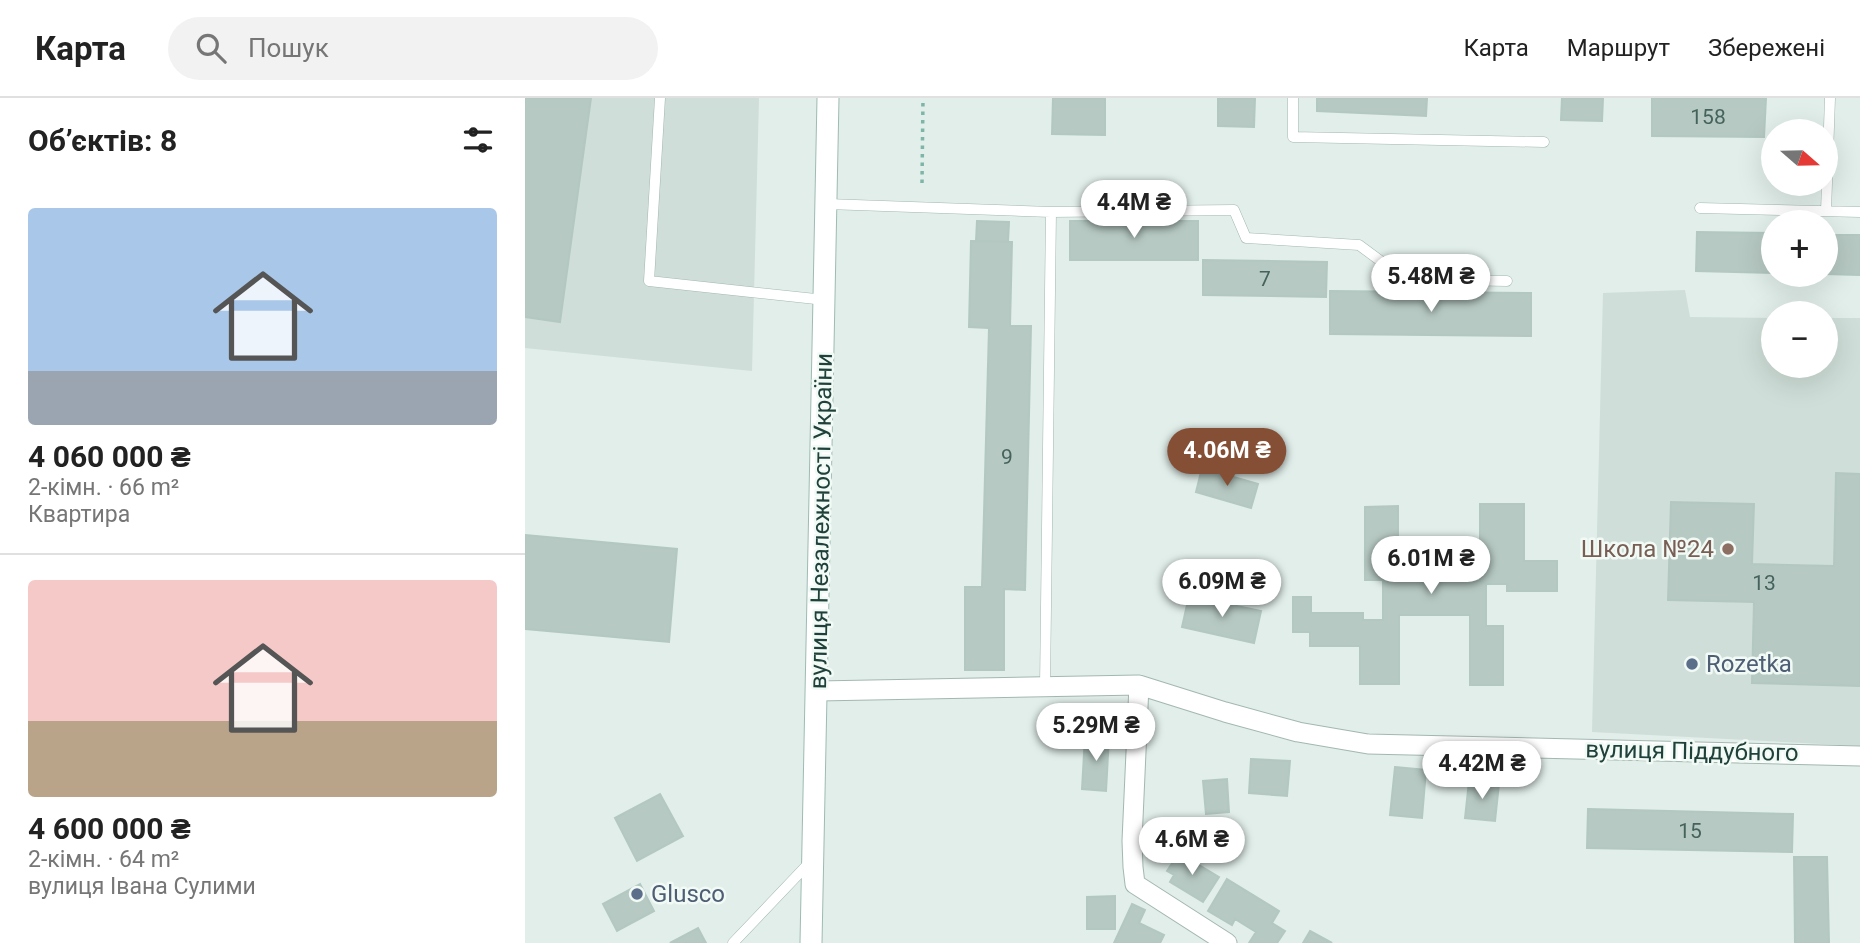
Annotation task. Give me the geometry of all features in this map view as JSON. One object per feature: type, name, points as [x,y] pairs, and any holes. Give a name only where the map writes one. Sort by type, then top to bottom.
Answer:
[{"type":"main road","name":"вулиця Незалежності України","points":[[811,943],[828,98]]},
{"type":"street","name":"вулиця Піддубного","points":[[818,691],[1139,685],[1298,732],[1368,744],[1860,756]]},
{"type":"street","points":[[1139,685],[1132,841],[1135,884],[1227,943]]},
{"type":"lane","points":[[660,98],[649,281],[825,300]]},
{"type":"lane","points":[[1293,98],[1293,137],[1544,142]]},
{"type":"lane","points":[[1826,210],[1830,98]]},
{"type":"lane","points":[[827,204],[1051,212],[1234,210],[1246,238],[1359,245],[1405,279],[1507,281]]},
{"type":"lane","points":[[1700,208],[1784,210]]},
{"type":"lane","points":[[1838,211],[1860,212]]},
{"type":"lane","points":[[1045,686],[1051,212]]},
{"type":"lane","points":[[733,943],[814,858]]},
{"type":"path","points":[[922,183],[923,98]]},
{"type":"shaded area","points":[[525,98],[759,98],[752,371],[525,348]]},
{"type":"shaded area","name":"Школа №24","points":[[1685,290],[1690,317],[1761,318],[1761,378],[1838,378],[1838,318],[1860,318],[1860,746],[1592,732],[1603,293]]},
{"type":"building","points":[[525,98],[591,98],[560,322],[525,317]]},
{"type":"building","points":[[1053,98],[1105,98],[1105,135],[1052,134]]},
{"type":"building","points":[[1218,98],[1255,98],[1254,127],[1218,126]]},
{"type":"building","points":[[1317,98],[1427,98],[1426,116],[1317,111]]},
{"type":"building","points":[[1562,98],[1603,98],[1602,121],[1561,120]]},
{"type":"building","points":[[1652,98],[1766,98],[1765,119],[1761,119],[1761,137],[1652,136]]},
{"type":"building","points":[[977,221],[1009,222],[1008,242],[976,241]]},
{"type":"building","points":[[1070,221],[1198,221],[1198,260],[1070,260]]},
{"type":"building","points":[[1697,232],[1761,233],[1761,273],[1696,271]]},
{"type":"building","points":[[1838,235],[1860,235],[1860,275],[1838,274]]},
{"type":"building","points":[[971,241],[1012,242],[1010,326],[1031,326],[1025,590],[1004,589],[1004,670],[965,670],[965,587],[982,587],[989,328],[969,327]]},
{"type":"building","points":[[1203,260],[1327,262],[1326,297],[1203,295]]},
{"type":"building","points":[[1330,291],[1531,293],[1531,336],[1330,334]]},
{"type":"building","points":[[1202,468],[1258,484],[1251,508],[1196,492]]},
{"type":"building","points":[[1836,473],[1860,474],[1860,686],[1752,683],[1754,602],[1668,600],[1671,502],[1754,504],[1752,564],[1834,566]]},
{"type":"building","points":[[1480,504],[1524,504],[1524,561],[1557,561],[1557,591],[1507,591],[1507,584],[1486,584],[1486,626],[1503,626],[1503,685],[1470,685],[1470,615],[1399,615],[1399,684],[1360,684],[1360,646],[1310,646],[1310,632],[1293,632],[1293,597],[1311,597],[1311,613],[1363,613],[1363,620],[1383,620],[1383,580],[1365,580],[1365,507],[1398,506],[1398,581],[1480,581]]},
{"type":"building","points":[[525,535],[677,549],[669,642],[525,629]]},
{"type":"building","points":[[1189,596],[1261,611],[1254,643],[1182,627]]},
{"type":"building","points":[[1085,736],[1109,737],[1106,791],[1082,789]]},
{"type":"building","points":[[1251,759],[1290,761],[1287,796],[1249,793]]},
{"type":"building","points":[[1395,767],[1426,770],[1422,818],[1390,815]]},
{"type":"building","points":[[1227,779],[1229,812],[1206,814],[1203,781]]},
{"type":"building","points":[[1469,781],[1499,784],[1495,821],[1465,818]]},
{"type":"building","points":[[660,794],[683,836],[637,861],[615,818]]},
{"type":"building","points":[[1588,809],[1793,814],[1792,852],[1587,848]]},
{"type":"building","points":[[1179,853],[1219,877],[1203,902],[1170,882],[1174,875],[1167,871]]},
{"type":"building","points":[[1794,857],[1827,857],[1829,943],[1795,943]]},
{"type":"building","points":[[1227,879],[1279,911],[1272,923],[1285,931],[1277,943],[1249,943],[1256,932],[1235,919],[1232,925],[1208,911]]},
{"type":"building","points":[[640,884],[654,911],[617,931],[603,904]]},
{"type":"building","points":[[1115,896],[1115,929],[1087,929],[1087,897]]},
{"type":"building","points":[[1132,904],[1145,910],[1139,923],[1164,935],[1160,943],[1114,943]]},
{"type":"building","points":[[698,928],[706,943],[670,943]]},
{"type":"building","points":[[1310,931],[1332,943],[1303,943]]},
{"type":"place","name":"Школа №24","points":[[1728,549]]},
{"type":"place","name":"Rozetka","points":[[1692,664]]},
{"type":"place","name":"Glusco","points":[[637,894]]}]
